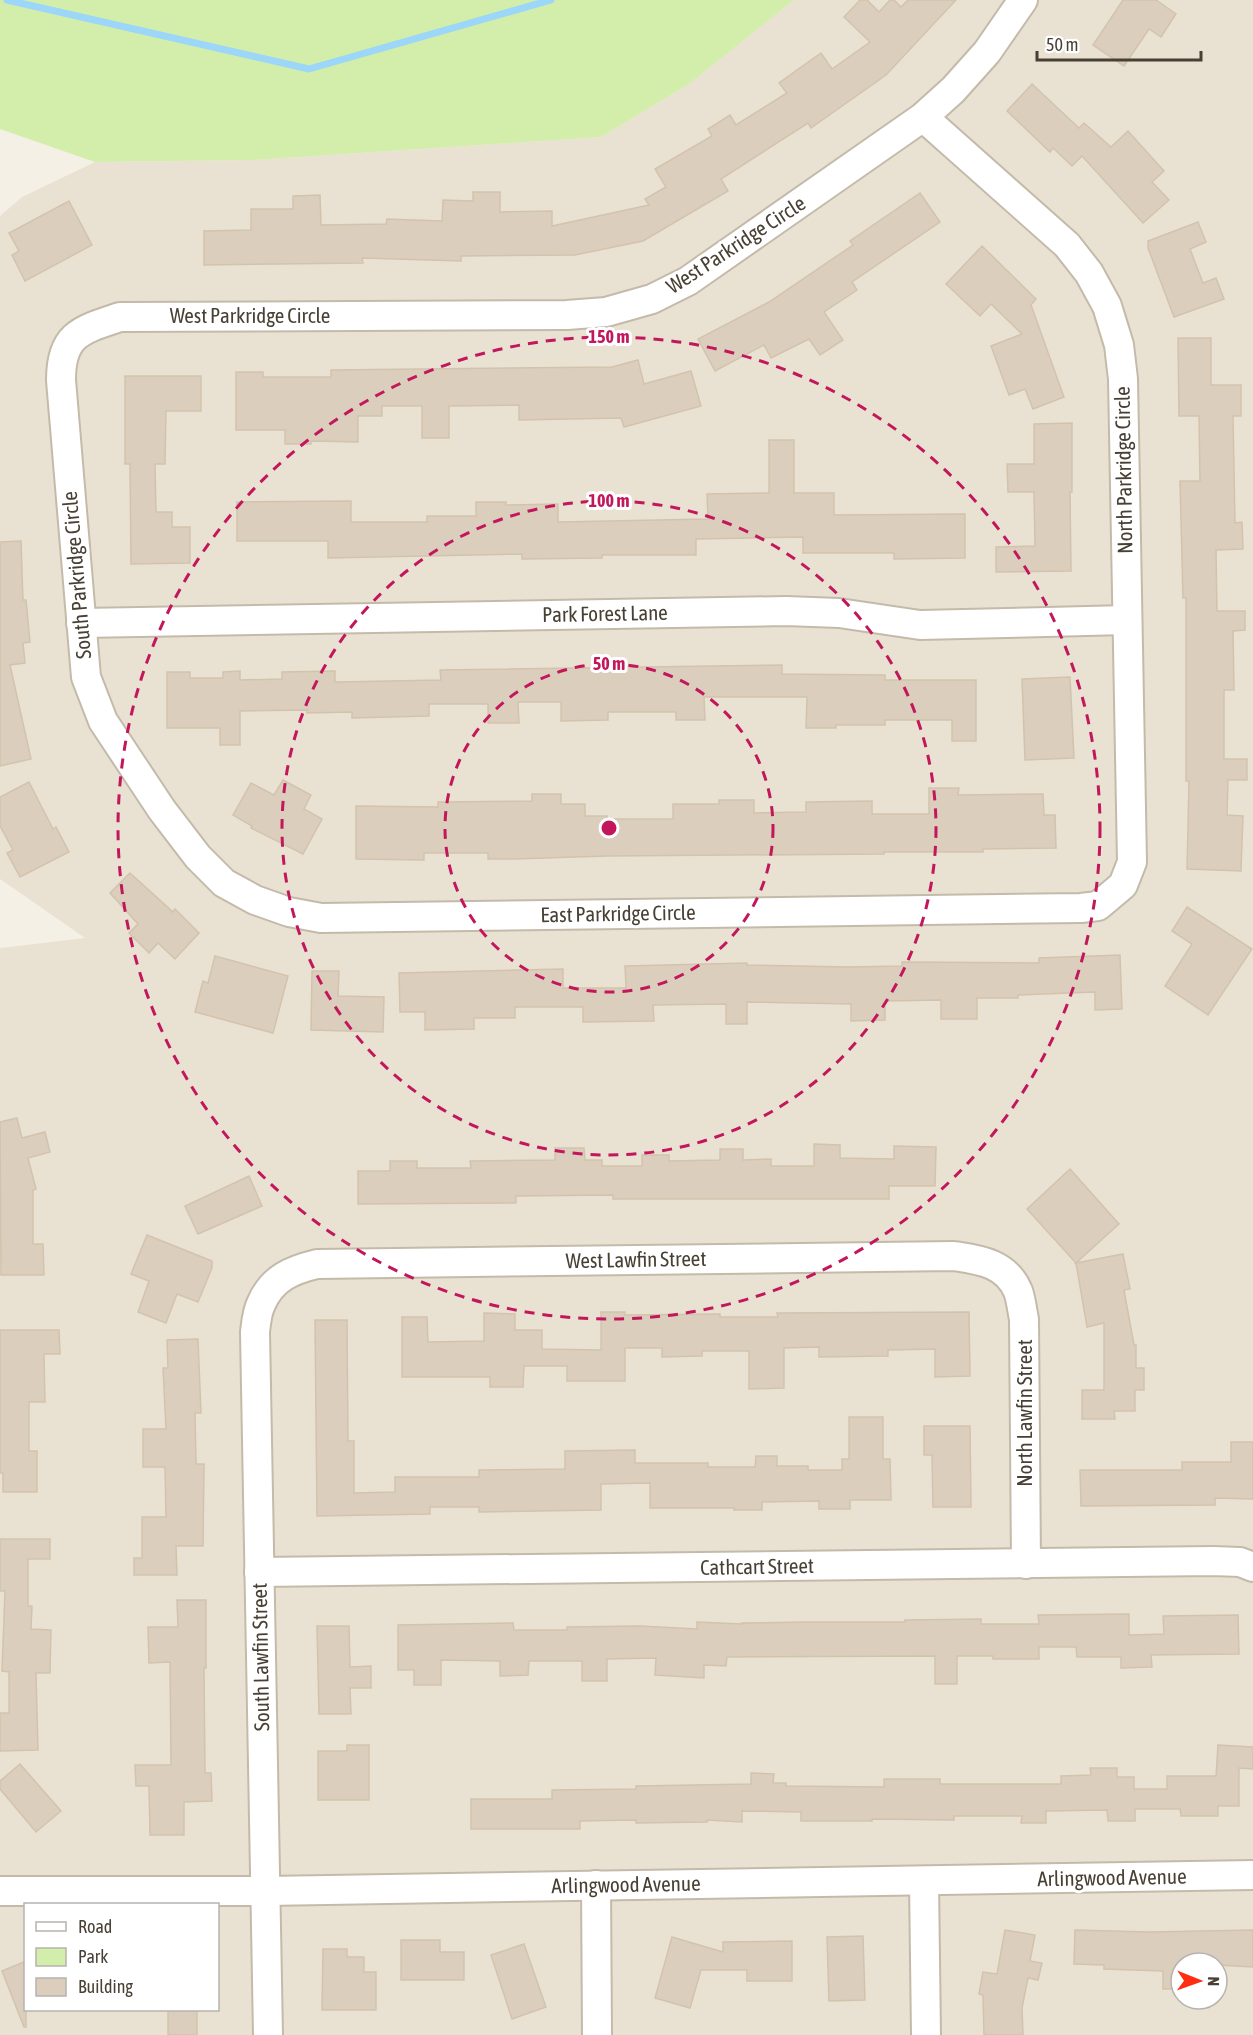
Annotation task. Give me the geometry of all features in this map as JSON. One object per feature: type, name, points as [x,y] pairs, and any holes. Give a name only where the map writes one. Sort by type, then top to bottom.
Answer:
[{"type":"street","name":"West Parkridge Circle","points":[[86,328],[120,317],[146,316],[567,315],[606,312],[652,298],[688,281],[723,258],[923,117],[953,90],[987,52],[1023,0]]},
{"type":"street","name":"North Parkridge Circle","points":[[923,117],[1067,245],[1089,273],[1107,306],[1119,345],[1122,379],[1132,862],[1124,885],[1112,895]]},
{"type":"street","name":"South Parkridge Circle","points":[[86,328],[68,344],[61,362],[86,677],[103,721],[162,810]]},
{"type":"street","name":"Park Forest Lane","points":[[81,623],[786,611],[839,613],[920,625],[1127,620]]},
{"type":"street","name":"East Parkridge Circle","points":[[162,810],[198,857],[224,884],[255,900],[289,912],[321,918],[1081,908],[1098,906],[1112,895]]},
{"type":"street","name":"West Lawfin Street","points":[[274,1283],[292,1270],[317,1264],[954,1257],[977,1260],[1001,1268]]},
{"type":"street","name":"North Lawfin Street","points":[[1001,1268],[1017,1290],[1024,1318],[1026,1564]]},
{"type":"street","name":"South Lawfin Street","points":[[268,2035],[255,1332],[261,1304],[274,1283]]},
{"type":"street","name":"Cathcart Street","points":[[259,1572],[1213,1561],[1240,1562],[1253,1567]]},
{"type":"street","name":"Arlingwood Avenue","points":[[0,1891],[266,1891],[1253,1875]]},
{"type":"street","points":[[924,1881],[926,2035]]},
{"type":"street","points":[[596,1885],[597,2035]]},
{"type":"shaded area","points":[[794,0],[1253,0],[1253,2035],[0,2035],[0,948],[85,938],[0,879],[0,216],[22,197],[95,162],[254,160],[601,137],[689,84]]},
{"type":"green space","points":[[0,0],[794,0],[689,84],[601,137],[254,160],[95,162],[0,129]]},
{"type":"building","points":[[860,0],[867,0],[879,12],[890,0],[894,0],[901,7],[908,0],[956,0],[886,75],[811,128],[808,123],[721,179],[728,191],[643,241],[575,255],[461,256],[461,261],[362,258],[363,263],[204,265],[204,231],[251,230],[251,209],[293,209],[293,196],[320,195],[321,225],[386,224],[387,219],[442,221],[443,200],[473,201],[473,192],[500,192],[500,212],[552,211],[552,226],[649,205],[645,199],[666,187],[655,169],[712,136],[708,129],[730,115],[736,125],[787,93],[779,83],[821,53],[832,69],[870,42],[844,17]]},
{"type":"building","points":[[1123,0],[1156,0],[1176,14],[1161,37],[1149,29],[1124,66],[1093,45]]},
{"type":"building","points":[[1032,84],[1079,128],[1084,123],[1111,147],[1128,131],[1164,171],[1152,182],[1169,200],[1143,223],[1082,156],[1072,166],[1053,148],[1050,152],[1007,111]]},
{"type":"building","points":[[920,193],[940,222],[852,282],[857,290],[824,312],[843,340],[820,355],[809,339],[771,358],[764,345],[715,371],[698,339],[769,302],[853,245],[850,241]]},
{"type":"building","points":[[69,201],[92,245],[25,281],[12,255],[19,251],[9,233]]},
{"type":"building","points":[[1198,222],[1206,242],[1190,249],[1203,283],[1216,278],[1224,299],[1174,317],[1148,248],[1148,241]]},
{"type":"building","points":[[982,246],[1036,299],[1031,305],[1064,397],[1033,409],[1025,389],[1009,395],[991,346],[1022,334],[991,304],[980,316],[946,284]]},
{"type":"building","points":[[1178,338],[1211,338],[1211,385],[1241,385],[1241,416],[1233,416],[1235,523],[1242,522],[1243,549],[1216,550],[1217,611],[1245,611],[1245,630],[1233,631],[1234,690],[1224,690],[1224,759],[1247,759],[1247,780],[1228,780],[1227,815],[1243,816],[1241,871],[1187,869],[1189,781],[1186,781],[1186,598],[1183,598],[1180,481],[1200,481],[1199,416],[1179,416]]},
{"type":"building","points":[[638,360],[644,384],[691,371],[701,406],[624,427],[621,418],[519,420],[519,405],[449,406],[449,438],[422,438],[422,406],[382,406],[382,416],[358,416],[358,442],[311,441],[311,444],[285,444],[285,430],[236,430],[236,372],[263,372],[263,377],[331,377],[331,370],[612,367]]},
{"type":"building","points":[[125,376],[201,376],[201,411],[166,411],[165,464],[155,464],[156,512],[172,512],[172,527],[190,527],[190,563],[131,564],[130,464],[125,464]]},
{"type":"building","points":[[1072,423],[1071,571],[996,572],[996,547],[1035,546],[1034,492],[1008,492],[1007,464],[1034,464],[1034,424]]},
{"type":"building","points":[[769,440],[794,440],[794,493],[834,493],[834,515],[965,514],[965,558],[894,559],[894,553],[803,553],[803,537],[696,539],[696,555],[602,555],[602,558],[522,559],[522,554],[328,558],[328,541],[237,541],[237,502],[351,501],[351,522],[427,522],[427,516],[476,516],[476,502],[506,502],[506,505],[558,504],[558,522],[708,519],[707,494],[769,493]]},
{"type":"building","points":[[21,541],[23,600],[26,600],[30,642],[23,643],[25,663],[10,665],[31,759],[0,766],[0,542]]},
{"type":"building","points":[[782,665],[782,674],[885,675],[885,680],[976,680],[976,741],[952,741],[952,720],[885,720],[885,725],[836,725],[836,728],[806,728],[807,697],[704,697],[705,720],[676,720],[676,712],[608,712],[608,720],[561,721],[561,702],[518,702],[519,723],[488,723],[488,704],[429,704],[429,716],[352,718],[352,712],[240,711],[240,745],[220,745],[220,728],[167,728],[167,672],[190,672],[190,678],[223,678],[223,672],[240,671],[240,680],[282,679],[282,672],[335,671],[335,682],[441,680],[440,670]]},
{"type":"building","points":[[1070,677],[1074,758],[1025,760],[1022,679]]},
{"type":"building","points":[[283,780],[311,795],[304,809],[322,819],[303,854],[251,828],[252,826],[233,815],[251,783],[274,795]]},
{"type":"building","points":[[29,782],[53,829],[56,827],[69,852],[20,877],[7,853],[13,850],[0,826],[0,797]]},
{"type":"building","points":[[929,788],[959,788],[958,795],[1043,794],[1044,815],[1055,815],[1056,848],[983,849],[983,852],[514,859],[488,859],[488,853],[424,853],[424,860],[356,859],[356,806],[438,807],[438,802],[532,801],[532,794],[561,794],[561,804],[585,804],[585,816],[607,816],[607,819],[673,819],[673,804],[719,804],[719,800],[754,800],[754,813],[806,812],[806,802],[872,801],[872,814],[929,814]]},
{"type":"building","points":[[130,873],[173,912],[175,909],[199,933],[175,959],[158,943],[149,953],[129,933],[138,924],[110,893]]},
{"type":"building","points":[[1187,907],[1252,949],[1208,1015],[1165,986],[1192,944],[1172,931]]},
{"type":"building","points":[[1120,955],[1122,1009],[1095,1010],[1095,992],[1018,995],[1018,998],[977,998],[977,1019],[941,1019],[941,1000],[885,1001],[885,1020],[851,1021],[851,1004],[747,1002],[747,1024],[726,1024],[726,1004],[653,1005],[654,1021],[583,1022],[583,1007],[515,1007],[515,1018],[474,1018],[474,1029],[425,1030],[425,1012],[400,1012],[399,973],[563,969],[563,988],[626,988],[625,966],[747,963],[747,965],[848,967],[902,966],[902,962],[1039,963],[1039,958]]},
{"type":"building","points":[[215,956],[288,976],[273,1033],[195,1012],[203,981],[208,983]]},
{"type":"building","points":[[312,971],[339,971],[338,996],[384,997],[383,1032],[311,1030]]},
{"type":"building","points":[[17,1118],[22,1138],[45,1132],[50,1152],[28,1158],[36,1189],[33,1190],[33,1244],[43,1244],[44,1275],[1,1275],[0,1122]]},
{"type":"building","points":[[814,1144],[840,1145],[840,1158],[894,1159],[894,1146],[936,1147],[935,1186],[889,1186],[889,1199],[613,1199],[613,1195],[516,1196],[516,1203],[358,1204],[358,1171],[390,1171],[390,1161],[417,1161],[417,1168],[471,1168],[470,1161],[555,1160],[555,1148],[584,1148],[585,1160],[602,1160],[602,1166],[642,1166],[642,1155],[669,1155],[669,1161],[720,1160],[720,1149],[743,1149],[743,1160],[771,1159],[771,1166],[814,1166]]},
{"type":"building","points":[[1070,1169],[1119,1224],[1076,1263],[1027,1209]]},
{"type":"building","points":[[249,1176],[262,1206],[198,1234],[185,1206]]},
{"type":"building","points":[[147,1235],[212,1261],[212,1268],[198,1302],[177,1294],[166,1323],[138,1312],[149,1281],[131,1274]]},
{"type":"building","points":[[1123,1254],[1130,1289],[1124,1290],[1134,1345],[1136,1345],[1136,1368],[1144,1368],[1144,1390],[1135,1390],[1135,1411],[1114,1411],[1115,1419],[1082,1419],[1082,1390],[1104,1390],[1104,1323],[1087,1327],[1076,1263]]},
{"type":"building","points":[[601,1312],[625,1312],[625,1315],[720,1314],[720,1317],[778,1317],[777,1313],[969,1312],[970,1376],[935,1377],[935,1349],[888,1350],[888,1356],[819,1357],[819,1347],[784,1348],[784,1388],[749,1389],[749,1351],[702,1351],[702,1356],[662,1357],[662,1348],[625,1348],[625,1381],[567,1381],[567,1366],[524,1366],[523,1387],[490,1387],[490,1377],[402,1377],[402,1317],[427,1317],[428,1342],[484,1341],[484,1313],[515,1314],[515,1330],[542,1330],[542,1349],[601,1350]]},
{"type":"building","points":[[315,1320],[347,1320],[348,1441],[354,1441],[354,1493],[395,1492],[395,1477],[479,1477],[479,1470],[565,1469],[565,1451],[635,1450],[635,1463],[708,1463],[708,1467],[755,1467],[756,1456],[777,1456],[777,1466],[808,1466],[808,1470],[842,1470],[842,1459],[849,1459],[849,1417],[883,1417],[883,1459],[890,1459],[891,1500],[850,1500],[850,1509],[819,1509],[819,1501],[762,1502],[762,1510],[650,1508],[650,1483],[601,1484],[601,1510],[479,1512],[479,1507],[430,1507],[430,1514],[317,1516]]},
{"type":"building","points":[[0,1330],[59,1330],[60,1354],[44,1354],[45,1402],[29,1402],[29,1451],[37,1451],[37,1492],[3,1492],[3,1473],[0,1473]]},
{"type":"building","points":[[198,1339],[201,1413],[195,1413],[196,1464],[204,1464],[203,1546],[176,1546],[177,1575],[134,1575],[134,1558],[142,1558],[142,1517],[166,1517],[165,1467],[143,1467],[143,1429],[166,1429],[163,1368],[168,1368],[167,1340]]},
{"type":"building","points":[[924,1426],[970,1426],[971,1507],[933,1507],[932,1455],[924,1455]]},
{"type":"building","points":[[1231,1442],[1253,1442],[1253,1499],[1215,1498],[1215,1505],[1081,1506],[1080,1470],[1182,1470],[1182,1462],[1231,1462]]},
{"type":"building","points":[[0,1539],[50,1539],[50,1559],[28,1559],[28,1606],[32,1606],[31,1629],[51,1630],[50,1673],[36,1673],[38,1750],[0,1751],[0,1713],[9,1713],[9,1672],[2,1671],[5,1591],[0,1591]]},
{"type":"building","points":[[177,1600],[206,1600],[205,1773],[211,1773],[212,1801],[184,1802],[184,1835],[150,1835],[149,1786],[136,1786],[135,1765],[171,1765],[170,1662],[149,1663],[148,1627],[178,1627]]},
{"type":"building","points":[[1129,1614],[1129,1635],[1164,1634],[1163,1616],[1238,1615],[1239,1654],[1151,1655],[1152,1667],[1121,1668],[1121,1657],[1077,1657],[1076,1647],[1039,1647],[1039,1659],[957,1656],[957,1684],[935,1684],[935,1656],[727,1657],[726,1666],[704,1665],[704,1678],[655,1675],[656,1658],[607,1659],[607,1681],[582,1681],[582,1661],[529,1661],[528,1675],[500,1676],[500,1661],[441,1660],[441,1685],[414,1685],[414,1670],[398,1670],[398,1625],[513,1623],[514,1630],[567,1630],[567,1627],[640,1626],[697,1629],[697,1622],[742,1624],[981,1619],[981,1624],[1039,1624],[1038,1615]]},
{"type":"building","points":[[317,1626],[349,1626],[350,1667],[371,1666],[371,1688],[350,1688],[351,1714],[319,1714]]},
{"type":"building","points":[[347,1745],[369,1745],[369,1800],[318,1800],[318,1751],[347,1751]]},
{"type":"building","points":[[1218,1745],[1253,1747],[1253,1769],[1239,1768],[1239,1806],[1218,1806],[1218,1816],[1181,1816],[1180,1809],[1135,1809],[1135,1821],[1108,1821],[1107,1810],[1046,1811],[1046,1823],[1021,1823],[1022,1816],[954,1816],[954,1820],[801,1821],[801,1812],[742,1811],[742,1822],[580,1821],[580,1829],[471,1829],[471,1799],[552,1799],[552,1790],[751,1784],[751,1773],[774,1774],[773,1783],[786,1783],[786,1786],[884,1787],[884,1779],[940,1779],[940,1784],[1061,1784],[1061,1776],[1091,1775],[1090,1768],[1117,1768],[1117,1777],[1134,1777],[1134,1789],[1167,1789],[1167,1776],[1216,1776]]},
{"type":"building","points":[[20,1764],[61,1811],[36,1832],[0,1789],[0,1781]]},
{"type":"building","points":[[1005,1930],[1035,1935],[1030,1961],[1042,1963],[1038,1980],[1028,1978],[1022,2008],[1023,2035],[984,2035],[983,1995],[979,1994],[983,1972],[997,1974]]},
{"type":"building","points":[[1075,1930],[1150,1932],[1253,1930],[1253,1967],[1229,1966],[1229,1951],[1169,1951],[1169,1989],[1163,1989],[1163,1971],[1104,1969],[1104,1965],[1074,1964]]},
{"type":"building","points":[[863,1936],[865,2000],[829,2001],[827,1937]]},
{"type":"building","points":[[672,1937],[723,1952],[723,1942],[792,1941],[792,1981],[747,1981],[747,1970],[701,1970],[690,2008],[655,1998]]},
{"type":"building","points":[[401,1940],[440,1940],[440,1952],[464,1952],[464,1980],[401,1980]]},
{"type":"building","points":[[524,1944],[546,2007],[512,2019],[491,1955]]},
{"type":"building","points":[[323,1949],[347,1949],[347,1957],[364,1957],[364,1972],[376,1972],[376,2010],[322,2010]]},
{"type":"building","points":[[24,1962],[26,2027],[24,2027],[2,1971]]},
{"type":"building","points":[[168,2011],[197,2011],[197,2035],[168,2035]]},
{"type":"waterway","points":[[7,0],[309,69],[551,0]]}]
